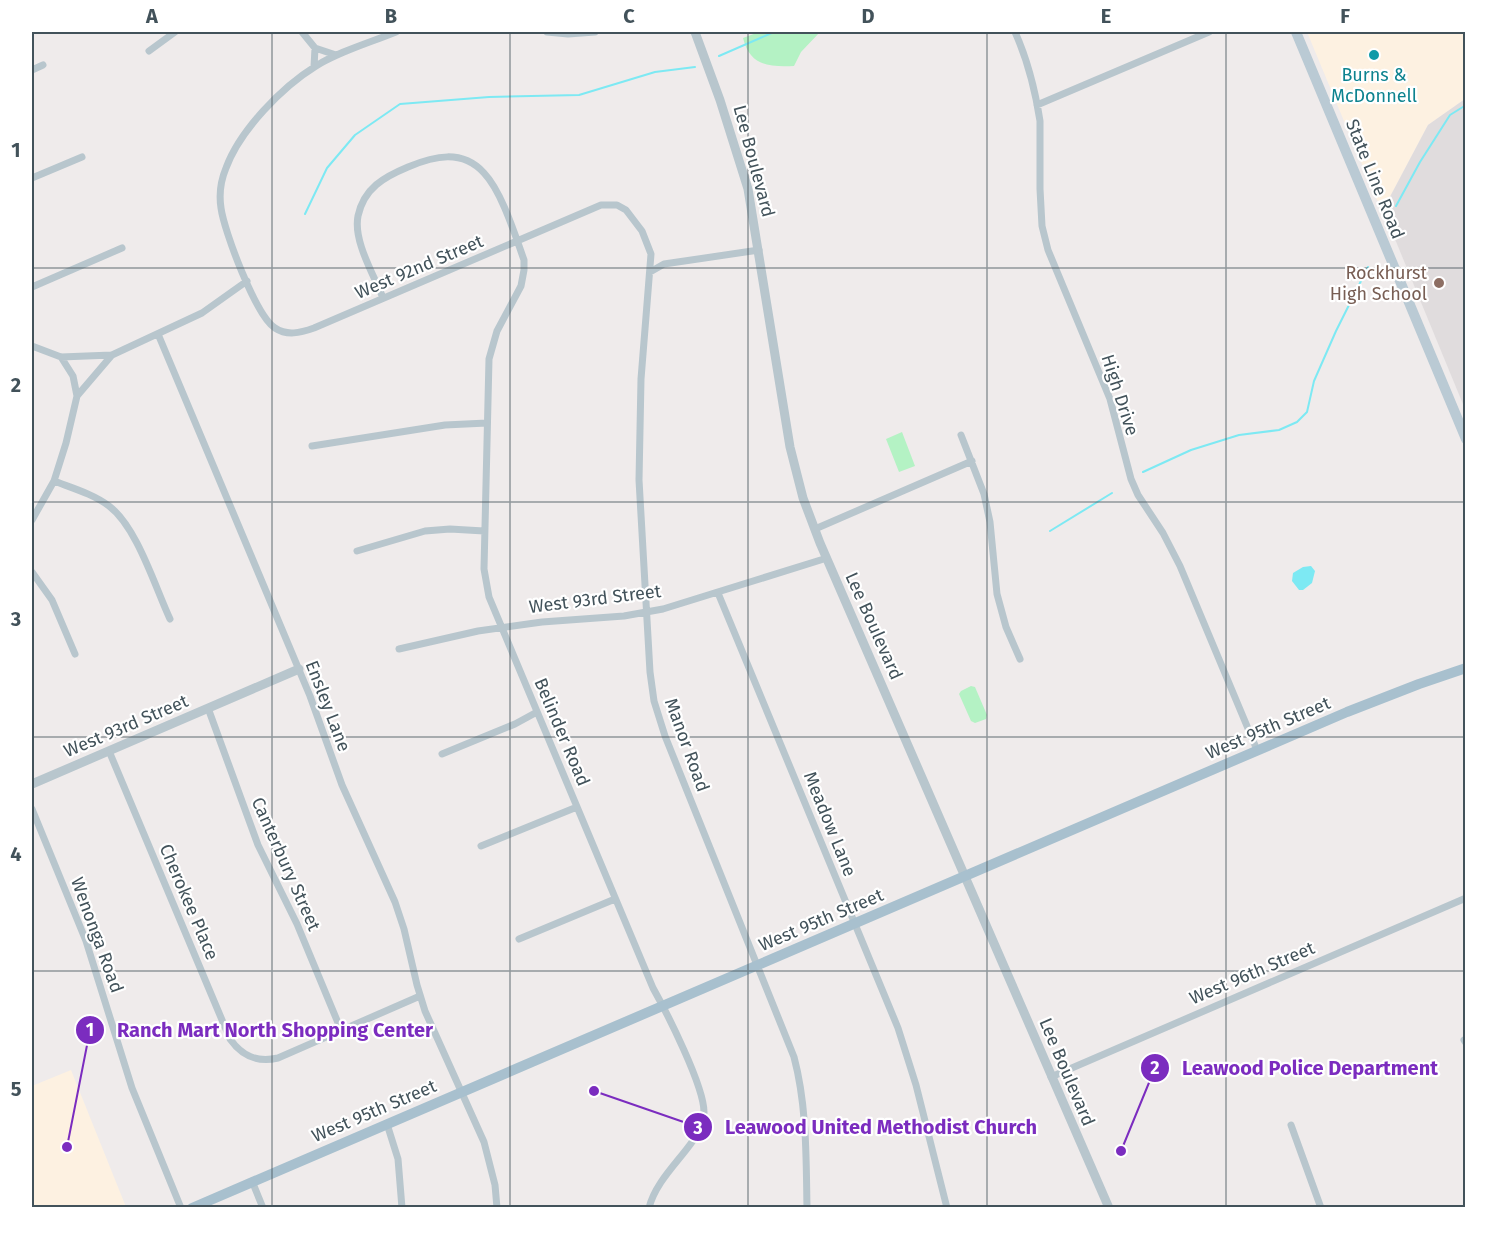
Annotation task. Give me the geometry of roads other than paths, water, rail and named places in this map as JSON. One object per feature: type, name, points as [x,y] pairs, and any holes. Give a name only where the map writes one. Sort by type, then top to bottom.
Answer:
[{"type":"main road","name":"State Line Road","points":[[1296,32],[1466,439]]},
{"type":"main road","name":"West 95th Street","points":[[192,1208],[1257,750],[1389,695],[1466,668]]},
{"type":"street","points":[[149,51],[175,32]]},
{"type":"street","points":[[302,32],[315,48],[336,56]]},
{"type":"street","name":"West 92nd Street","points":[[396,32],[314,67],[252,123],[237,145],[226,168],[220,193],[221,211],[247,281],[266,321],[272,327],[287,333],[304,331],[601,205],[617,205],[624,209]]},
{"type":"street","points":[[547,32],[568,34],[595,32]]},
{"type":"street","name":"Lee Boulevard","points":[[695,32],[741,163],[750,199],[790,447],[801,490],[827,558],[1108,1208]]},
{"type":"street","name":"High Drive","points":[[1015,32],[1031,73],[1040,121],[1042,226],[1048,250],[1110,399],[1131,479],[1180,566],[1257,750]]},
{"type":"street","points":[[1037,105],[1209,32]]},
{"type":"street","points":[[314,67],[315,48]]},
{"type":"street","points":[[32,70],[43,65]]},
{"type":"street","points":[[32,178],[82,157]]},
{"type":"street","name":"Belinder Road","points":[[383,298],[358,238],[358,215],[366,195],[381,179],[429,158],[449,157],[466,160],[479,168],[495,188],[524,260],[524,277],[521,286],[501,321],[492,345],[488,376],[485,582],[501,627],[615,899],[701,1094],[704,1111],[701,1127],[694,1140],[657,1189],[649,1208]]},
{"type":"street","name":"Manor Road","points":[[624,209],[642,231],[651,254],[641,379],[639,440],[641,539],[650,672],[658,717],[786,1034],[799,1077],[805,1144],[807,1208]]},
{"type":"street","points":[[32,287],[122,248]]},
{"type":"street","points":[[650,272],[664,264],[759,250]]},
{"type":"street","points":[[651,254],[664,264]]},
{"type":"street","points":[[32,346],[61,357],[112,355],[202,313],[247,281]]},
{"type":"street","name":"Ensley Lane","points":[[158,334],[299,669],[342,785],[395,902],[420,996],[460,1092],[484,1142],[495,1185],[497,1208]]},
{"type":"street","points":[[77,396],[112,355]]},
{"type":"street","points":[[33,514],[54,481],[77,396],[73,376],[61,357]]},
{"type":"street","points":[[312,446],[445,425],[487,423]]},
{"type":"street","points":[[961,435],[984,494],[990,522],[997,594],[1006,627],[1020,658]]},
{"type":"street","points":[[815,529],[972,461]]},
{"type":"street","points":[[54,481],[97,498],[123,520],[138,545],[170,620]]},
{"type":"street","points":[[357,551],[425,531],[440,529],[484,531]]},
{"type":"street","name":"West 93rd Street","points":[[399,649],[501,627],[646,612],[718,593],[827,558]]},
{"type":"street","points":[[32,572],[52,600],[75,654]]},
{"type":"street","name":"Meadow Lane","points":[[718,593],[905,1048],[947,1208]]},
{"type":"street","name":"West 93rd Street","points":[[32,784],[299,669]]},
{"type":"street","name":"Canterbury Street","points":[[208,708],[251,826],[297,924],[341,1030]]},
{"type":"street","points":[[442,754],[515,724],[537,712]]},
{"type":"street","name":"Cherokee Place","points":[[109,751],[230,1039],[242,1053],[250,1057],[269,1060],[341,1030]]},
{"type":"street","points":[[481,846],[577,807]]},
{"type":"street","name":"Wenonga Road","points":[[32,809],[86,941],[132,1088],[181,1208]]},
{"type":"street","name":"West 96th Street","points":[[1051,1077],[1466,898]]},
{"type":"street","points":[[519,939],[615,899]]},
{"type":"street","points":[[341,1030],[420,996]]},
{"type":"street","points":[[387,1124],[398,1159],[402,1208]]},
{"type":"street","points":[[1291,1125],[1321,1208]]},
{"type":"street","points":[[252,1181],[263,1208]]},
{"type":"water","points":[[1311,566],[1315,571],[1312,583],[1303,590],[1299,590],[1292,581],[1293,573],[1303,567]]},
{"type":"waterway","points":[[719,56],[774,32]]},
{"type":"waterway","points":[[305,214],[327,168],[355,135],[400,104],[489,97],[579,95],[655,72],[695,67]]},
{"type":"waterway","points":[[1396,206],[1420,162],[1450,115],[1466,105]]},
{"type":"waterway","points":[[1143,472],[1191,450],[1239,435],[1279,430],[1297,422],[1307,412],[1314,381],[1368,267]]},
{"type":"waterway","points":[[1050,531],[1112,493]]},
{"type":"place","name":"Burns & McDonnell","points":[[1374,55]]},
{"type":"place","name":"Rockhurst High School","points":[[1439,283]]},
{"type":"place","name":"Leawood United Methodist Church","points":[[594,1091]]},
{"type":"place","name":"Ranch Mart North Shopping Center","points":[[67,1147]]},
{"type":"place","name":"Leawood Police Department","points":[[1121,1151]]}]
